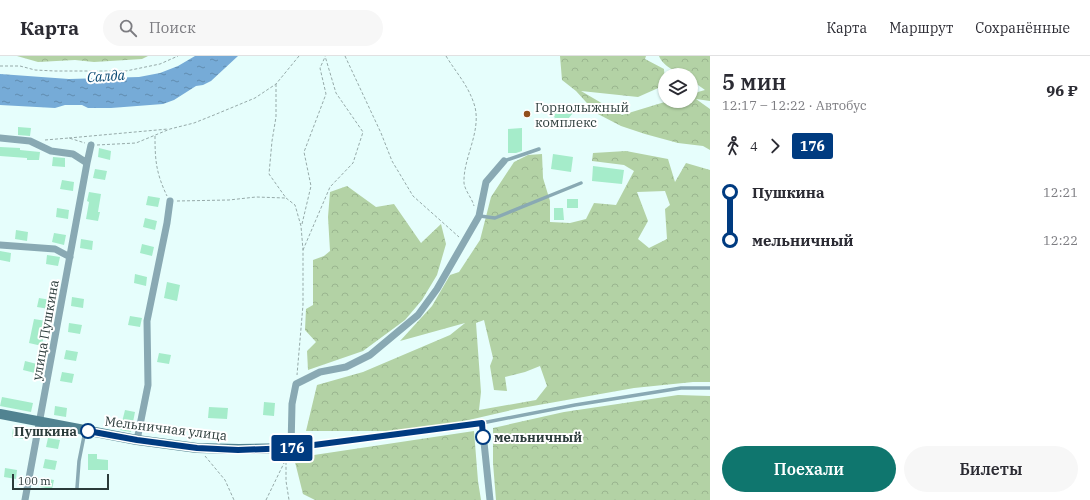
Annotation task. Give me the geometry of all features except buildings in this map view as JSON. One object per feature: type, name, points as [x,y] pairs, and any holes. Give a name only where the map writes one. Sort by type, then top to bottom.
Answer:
[{"type":"street","points":[[0,138],[30,141],[51,151],[73,154],[87,164]]},
{"type":"street","name":"улица Пушкина","points":[[25,500],[91,145]]},
{"type":"street","points":[[490,500],[482,423],[291,448],[292,404],[296,384],[320,372],[346,367],[370,356],[418,316],[437,289],[477,218],[486,182],[504,161]]},
{"type":"street","points":[[137,440],[148,384],[147,321],[170,201]]},
{"type":"street","points":[[0,245],[55,250],[70,256]]},
{"type":"street","name":"Мельничная улица","points":[[0,414],[137,440],[197,448],[238,450],[291,448]]},
{"type":"lane","points":[[504,161],[539,149]]},
{"type":"lane","points":[[477,218],[495,218],[581,184]]},
{"type":"lane","points":[[482,423],[575,405],[681,388],[710,388]]},
{"type":"lane","points":[[78,488],[79,461],[85,430]]},
{"type":"path","points":[[0,66],[20,66],[34,70],[55,71],[126,71],[160,64],[178,56]]},
{"type":"path","points":[[69,138],[91,145],[136,143],[255,98],[276,84],[299,56]]},
{"type":"path","points":[[301,226],[311,186],[304,152],[326,94],[320,68],[325,56]]},
{"type":"path","points":[[303,250],[330,187],[353,164],[363,132],[336,93],[325,56]]},
{"type":"path","points":[[345,56],[381,133],[392,161],[412,196],[464,241]]},
{"type":"path","points":[[446,56],[468,88],[475,108],[476,125],[466,168],[464,184],[473,204],[477,218]]},
{"type":"path","points":[[276,84],[276,117],[269,174],[286,198],[295,205],[301,226],[303,250],[303,305],[296,384]]},
{"type":"path","points":[[46,140],[170,129]]},
{"type":"path","points":[[155,136],[155,158],[160,181],[170,201],[229,200],[256,196],[286,198]]},
{"type":"path","points":[[197,448],[225,480],[234,500]]},
{"type":"path","points":[[266,500],[291,448]]},
{"type":"path","points":[[286,460],[286,481],[289,500]]},
{"type":"green space","points":[[17,56],[148,56],[142,59],[94,62],[75,60],[38,62]]},
{"type":"green space","points":[[560,56],[646,56],[645,59],[662,68],[658,68],[658,88],[638,97],[581,91],[622,115],[658,104],[658,108],[698,108],[698,100],[710,109],[710,150],[703,146],[678,143],[621,126],[596,113],[576,91],[562,80]]},
{"type":"green space","points":[[659,56],[710,56],[710,101],[698,99],[698,92],[705,90],[698,85],[698,68],[669,68],[664,64]]},
{"type":"green space","points":[[626,151],[668,159],[675,182],[686,163],[710,170],[710,382],[693,382],[634,388],[516,409],[460,422],[392,431],[306,431],[317,385],[363,372],[450,335],[465,323],[400,341],[432,306],[450,275],[459,272],[480,240],[491,197],[514,162],[528,155],[542,154],[543,178],[550,201],[550,222],[570,223],[586,219],[594,203],[616,205],[634,171],[624,165],[592,161],[593,153]],"holes":[[[665,191],[670,205],[665,209],[667,239],[649,248],[638,239],[648,221],[637,192]],[[484,320],[493,358],[490,366],[494,390],[507,391],[505,377],[525,372],[540,366],[547,386],[536,400],[479,410],[481,392],[476,323]]]},
{"type":"green space","points":[[347,186],[376,207],[394,204],[421,243],[441,224],[446,244],[437,275],[422,300],[405,320],[363,351],[308,370],[307,351],[316,342],[305,330],[306,309],[313,305],[313,260],[324,256],[330,251],[328,217],[330,192]]},
{"type":"green space","points":[[678,395],[710,396],[710,500],[496,500],[493,463],[493,428],[564,412]]},
{"type":"green space","points":[[474,431],[481,500],[315,500],[303,494],[294,458]]},
{"type":"water","points":[[195,56],[238,56],[211,81],[203,85],[196,86],[174,100],[163,104],[111,108],[88,108],[82,105],[65,105],[55,108],[0,105],[0,74],[69,79],[139,77],[160,73],[178,66]]},
{"type":"bus line","name":"176","points":[[88,431],[137,440],[197,448],[238,450],[291,448],[482,423],[483,437]]},
{"type":"place","name":"Горнолыжный комплекс","points":[[527,114]]},
{"type":"place","name":"Пушкина","points":[[88,431]]},
{"type":"place","name":"мельничный","points":[[483,437]]},
{"type":"water label","name":"Салда","points":[[106,76]]}]
